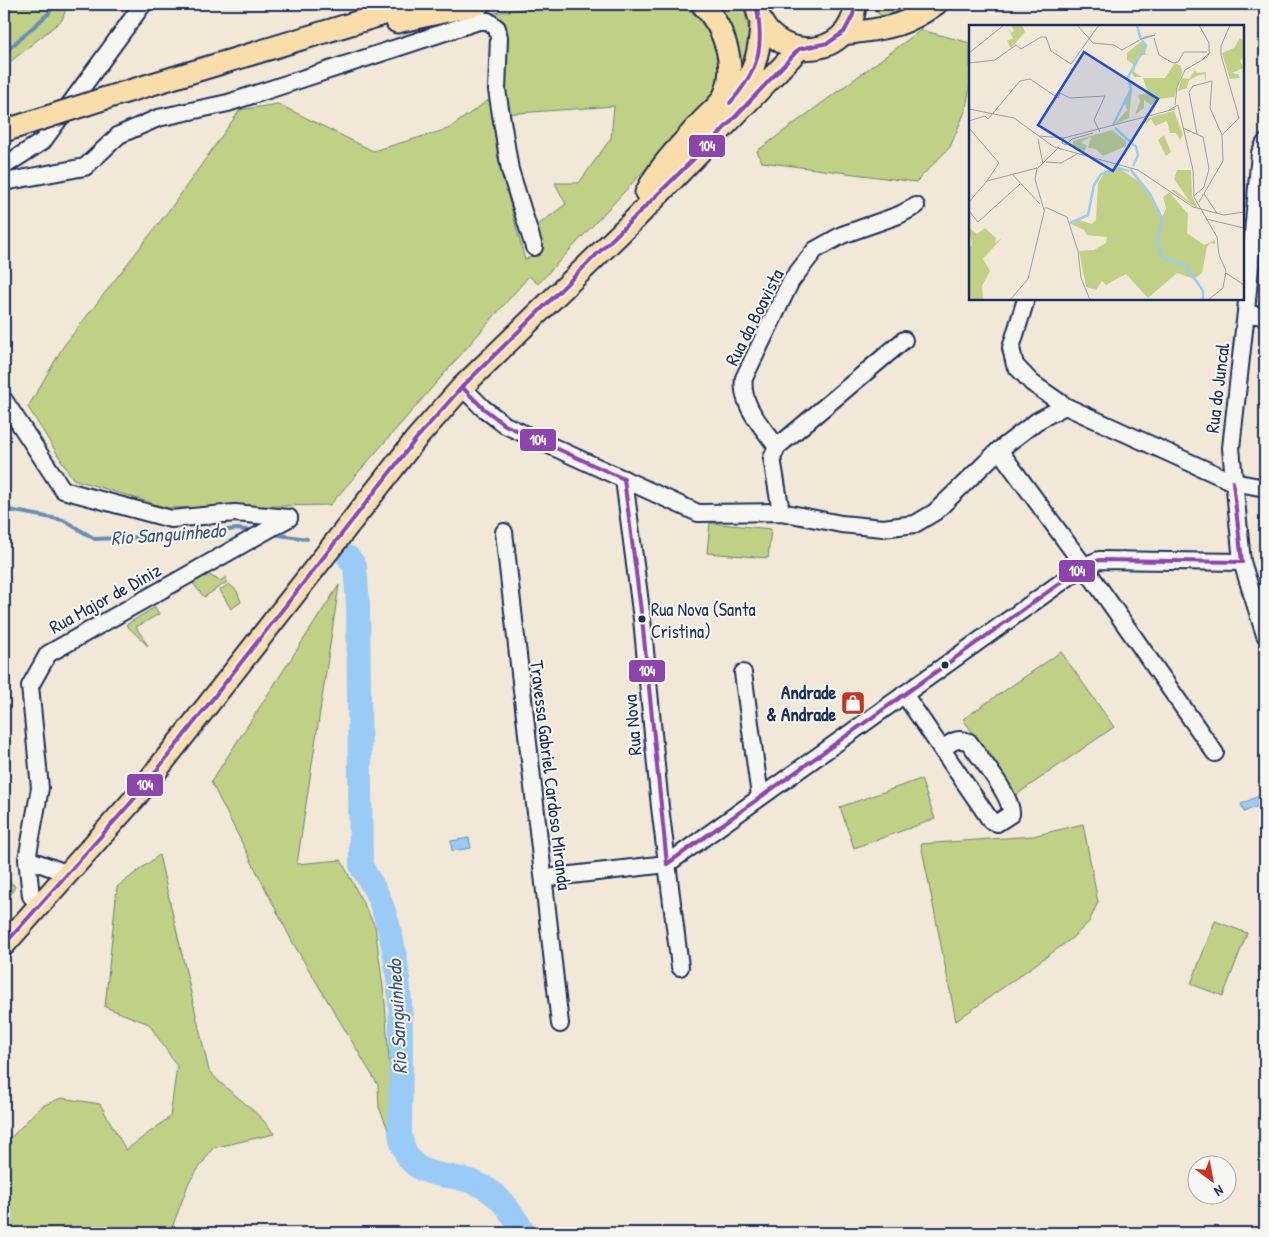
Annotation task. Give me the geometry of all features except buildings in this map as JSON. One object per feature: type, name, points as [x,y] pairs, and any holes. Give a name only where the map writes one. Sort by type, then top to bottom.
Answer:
[{"type":"main road","points":[[195,70],[384,4]]},
{"type":"main road","points":[[4,132],[195,70],[330,32],[417,4]]},
{"type":"main road","points":[[330,32],[337,36],[478,4]]},
{"type":"main road","points":[[646,193],[656,171],[722,98],[730,73],[725,41],[720,26],[702,4]]},
{"type":"main road","points":[[842,34],[850,22],[855,4]]},
{"type":"main road","points":[[758,13],[770,36],[784,45],[799,50],[822,46],[842,34],[906,23],[936,4]]},
{"type":"main road","points":[[534,317],[735,98],[748,80],[756,63],[760,42],[758,13]]},
{"type":"main road","points":[[4,945],[135,798],[416,439],[462,387],[697,157],[769,78],[790,61],[799,50]]},
{"type":"street","points":[[4,166],[43,141],[143,4]]},
{"type":"street","points":[[4,182],[85,167],[119,135],[158,118],[228,103],[479,21],[488,21],[497,28],[499,38],[497,90],[510,170],[534,247]]},
{"type":"street","name":"Rua do Juncal","points":[[1265,143],[1260,153],[1246,314],[1231,448],[1242,562],[1265,635]]},
{"type":"street","name":"Rua da Boavista","points":[[777,447],[748,406],[742,392],[744,378],[791,281],[815,250],[842,235],[899,215],[916,206]]},
{"type":"street","points":[[1026,300],[1011,348],[1015,365],[1032,383],[1065,406],[1233,482],[1265,488]]},
{"type":"street","points":[[1246,314],[1265,316]]},
{"type":"street","points":[[780,512],[772,458],[777,447],[904,340]]},
{"type":"street","points":[[462,387],[483,408],[506,425],[698,513],[780,512],[842,524],[883,528],[915,524],[935,512],[999,450],[1037,421],[1065,406]]},
{"type":"street","name":"Rua Major de Diniz","points":[[4,400],[63,490],[171,518],[235,513],[289,518],[48,654],[30,686],[40,788],[27,859],[31,896],[41,905]]},
{"type":"street","points":[[999,450],[1084,566],[1215,753]]},
{"type":"street","name":"Rua Nova","points":[[624,478],[642,619],[667,864],[680,967]]},
{"type":"street","name":"Travessa Gabriel Cardoso Miranda","points":[[504,532],[530,773],[545,878],[560,1024]]},
{"type":"street","points":[[545,878],[667,864],[1084,566],[1098,560],[1242,562]]},
{"type":"street","points":[[743,673],[760,796]]},
{"type":"street","points":[[904,694],[991,821],[997,823],[1011,814],[1011,806],[1005,795],[969,742],[960,739],[953,741],[942,749]]},
{"type":"street","points":[[27,859],[69,874]]},
{"type":"green space","points":[[4,4],[68,4],[62,20],[4,67]]},
{"type":"green space","points":[[560,4],[680,4],[688,9],[703,24],[717,53],[719,76],[710,100],[538,284],[529,276],[330,505],[168,508],[73,479],[28,407],[63,347],[173,205],[240,110],[278,104],[373,151],[448,129],[490,99],[498,159],[525,260],[539,251],[534,228],[566,204],[555,183],[579,183],[611,138],[614,106],[505,114],[494,13]]},
{"type":"green space","points":[[716,4],[743,4],[752,45],[738,82],[727,21]]},
{"type":"green space","points":[[876,4],[930,4],[886,18],[876,12]]},
{"type":"green space","points":[[921,30],[969,43],[969,90],[966,109],[950,147],[916,182],[762,162],[757,151]]},
{"type":"green space","points":[[710,523],[771,529],[768,558],[707,553]]},
{"type":"green space","points":[[206,573],[220,581],[226,577],[227,582],[204,597],[192,582]]},
{"type":"green space","points":[[229,584],[237,591],[241,602],[231,609],[220,590]]},
{"type":"green space","points":[[339,585],[297,864],[341,860],[375,926],[385,1003],[395,1147],[379,1107],[378,1085],[293,943],[211,782]]},
{"type":"green space","points":[[155,607],[159,614],[136,627],[148,646],[126,625]]},
{"type":"green space","points":[[1061,652],[1114,727],[1016,795],[963,719]]},
{"type":"green space","points":[[921,779],[935,819],[854,848],[840,807]]},
{"type":"green space","points":[[1083,824],[1098,902],[1089,922],[1071,939],[956,1021],[921,844],[1033,836]]},
{"type":"green space","points":[[159,855],[209,1071],[259,1116],[274,1134],[213,1148],[189,1182],[170,1233],[4,1233],[4,1145],[40,1107],[61,1098],[100,1104],[126,1150],[170,1117],[177,1066],[149,1024],[105,1007],[117,887]]},
{"type":"green space","points":[[4,877],[15,886],[4,909]]},
{"type":"green space","points":[[1215,921],[1247,933],[1223,996],[1191,984]]},
{"type":"water","points":[[1265,793],[1265,803],[1244,812],[1241,804]]},
{"type":"water","points":[[469,838],[471,848],[452,851],[451,841]]},
{"type":"waterway","points":[[4,53],[49,13],[53,4]]},
{"type":"waterway","name":"Rio Sanguinhedo","points":[[4,509],[63,520],[95,539],[168,536],[237,529],[255,531]]},
{"type":"waterway","name":"Rio Sanguinhedo","points":[[272,534],[307,539]]},
{"type":"waterway","name":"Rio Sanguinhedo","points":[[349,558],[355,566],[358,605],[361,866],[381,903],[390,930],[395,959],[401,1016],[400,1133],[405,1151],[412,1162],[422,1169],[433,1173],[474,1182],[487,1189],[508,1209],[524,1233]]},
{"type":"transit line","name":"104","points":[[730,103],[748,80],[757,57],[760,33],[756,4]]},
{"type":"transit line","name":"104","points":[[4,945],[135,798],[416,439],[462,387],[717,136],[799,49],[828,43],[844,32],[853,15],[855,4]]},
{"type":"transit line","name":"104","points":[[462,387],[483,408],[505,425],[624,479]]},
{"type":"transit line","name":"104","points":[[624,479],[642,619],[667,864]]},
{"type":"transit line","name":"104","points":[[1233,482],[1242,562]]},
{"type":"transit line","name":"104","points":[[667,864],[1084,566],[1099,560],[1242,562]]},
{"type":"place","name":"Rua Nova (Santa Cristina)","points":[[642,619]]},
{"type":"place","name":"Andrade & Andrade","points":[[853,703]]}]
